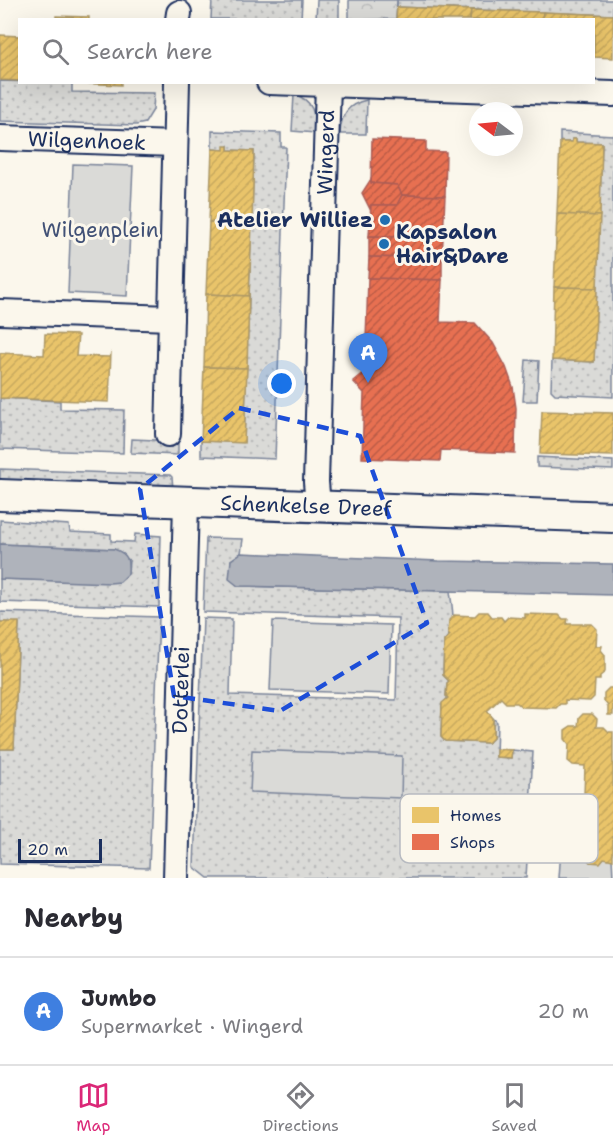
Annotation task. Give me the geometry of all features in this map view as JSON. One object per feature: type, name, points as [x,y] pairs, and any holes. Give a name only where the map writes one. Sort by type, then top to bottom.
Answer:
[{"type":"street","name":"Wilgenhoek","points":[[168,434],[177,84]]},
{"type":"street","name":"Wingerd","points":[[318,506],[316,482],[328,84],[613,94]]},
{"type":"street","name":"Wilgenhoek","points":[[0,138],[175,144]]},
{"type":"street","points":[[0,312],[171,318]]},
{"type":"street","name":"Schenkelse Dreef","points":[[0,495],[613,517]]},
{"type":"street","name":"Dotterlei","points":[[176,878],[186,502]]},
{"type":"highlighted area","points":[[239,408],[360,436],[427,623],[280,711],[174,696],[140,489]]},
{"type":"green space","points":[[212,0],[302,0],[301,18],[211,18]]},
{"type":"green space","points":[[317,0],[339,0],[339,18],[316,18]]},
{"type":"green space","points":[[349,0],[397,0],[396,18],[349,18]]},
{"type":"green space","points":[[397,0],[613,0],[613,15],[397,7]]},
{"type":"green space","points":[[0,81],[18,82],[18,84],[72,84],[72,92],[154,93],[153,110],[145,123],[136,125],[0,121]]},
{"type":"green space","points":[[294,95],[306,100],[312,109],[315,133],[292,131]]},
{"type":"green space","points":[[367,100],[366,134],[340,134],[346,111],[354,104]]},
{"type":"green space","points":[[212,131],[281,133],[281,147],[286,147],[275,459],[201,456],[201,441],[244,442],[254,151],[228,150],[228,146],[224,150],[212,149]]},
{"type":"green space","points":[[560,132],[613,135],[613,397],[555,394],[551,390],[552,360],[594,362],[602,143],[576,142],[576,139],[572,139],[572,142],[560,142]]},
{"type":"green space","name":"Wilgenplein","points":[[73,164],[133,166],[127,296],[68,293]]},
{"type":"green space","points":[[526,360],[539,361],[537,401],[523,401]]},
{"type":"green space","points":[[0,398],[60,401],[60,409],[124,410],[123,453],[0,449]]},
{"type":"green space","points":[[132,439],[178,441],[178,455],[131,453]]},
{"type":"green space","points":[[537,457],[613,461],[613,470],[537,467]]},
{"type":"green space","points":[[0,469],[170,475],[173,488],[0,482]]},
{"type":"green space","points":[[0,520],[69,525],[70,532],[111,534],[111,541],[134,542],[135,534],[161,536],[159,607],[0,602],[0,579],[119,582],[128,574],[129,560],[114,549],[0,544]]},
{"type":"green space","points":[[206,538],[243,539],[241,553],[231,560],[238,586],[450,591],[453,624],[444,641],[443,675],[449,681],[446,696],[448,698],[442,704],[441,737],[445,741],[488,743],[493,738],[493,718],[497,722],[496,757],[511,758],[512,750],[533,752],[531,794],[400,794],[400,863],[527,863],[526,878],[208,878],[194,867],[203,618],[232,619],[230,695],[396,700],[398,618],[203,612]]},
{"type":"green space","points":[[0,612],[159,617],[149,868],[0,864],[0,749],[14,749],[19,623],[0,622]]},
{"type":"green space","points":[[273,621],[391,625],[389,694],[270,690]]},
{"type":"green space","points":[[252,750],[402,756],[400,798],[250,792]]},
{"type":"green space","points":[[604,858],[612,858],[613,878],[559,878],[560,863],[598,863]]},
{"type":"shaded area","points":[[0,544],[114,549],[127,558],[128,574],[120,582],[110,583],[0,579]]},
{"type":"shaded area","points":[[241,553],[439,561],[613,564],[613,595],[238,586],[229,579],[231,560]]},
{"type":"building: Homes","points":[[397,7],[471,10],[470,18],[396,18]]},
{"type":"building: Homes","points":[[471,10],[543,12],[542,18],[470,18]]},
{"type":"building: Homes","points":[[543,12],[613,15],[613,58],[595,57],[595,18],[542,18]]},
{"type":"building: Homes","points":[[56,16],[89,17],[89,18],[56,18]]},
{"type":"building: Homes","points":[[0,35],[18,36],[18,81],[0,80]]},
{"type":"building: Homes","points":[[572,139],[576,139],[576,142],[602,143],[600,216],[557,214],[560,142],[572,142]]},
{"type":"building: Homes","points":[[224,146],[228,146],[228,150],[254,151],[252,224],[209,222],[212,149],[224,150]]},
{"type":"building: Homes","points":[[557,214],[600,216],[597,288],[554,287]]},
{"type":"building: Homes","points":[[209,222],[252,224],[249,296],[206,294]]},
{"type":"building: Homes","points":[[554,287],[597,288],[594,362],[552,360]]},
{"type":"building: Homes","points":[[206,294],[249,296],[247,368],[204,367]]},
{"type":"building: Homes","points":[[45,334],[78,335],[76,356],[110,357],[111,352],[109,402],[0,398],[0,353],[44,355]]},
{"type":"building: Homes","points":[[204,367],[247,368],[244,443],[201,441]]},
{"type":"building: Homes","points":[[542,411],[613,413],[613,456],[540,454]]},
{"type":"building: Homes","points":[[479,612],[488,612],[492,617],[501,617],[504,621],[508,617],[525,618],[525,614],[559,615],[563,619],[568,619],[567,624],[592,624],[597,629],[596,646],[602,646],[601,650],[605,655],[605,672],[600,676],[600,680],[595,680],[594,697],[590,701],[565,700],[565,704],[560,704],[556,708],[522,707],[517,703],[506,703],[501,698],[487,711],[493,718],[493,738],[488,743],[445,741],[441,737],[442,703],[448,698],[446,696],[449,681],[443,675],[444,641],[450,635],[448,633],[449,620],[454,615],[475,616]]},
{"type":"building: Homes","points":[[0,622],[19,622],[14,749],[0,749]]},
{"type":"building: Homes","points":[[609,688],[613,688],[613,715],[608,715],[608,706],[604,701],[604,693]]},
{"type":"building: Homes","points":[[583,714],[592,714],[597,719],[596,727],[604,727],[609,732],[613,732],[613,860],[604,858],[600,863],[598,863],[598,794],[584,794],[585,766],[573,765],[568,761],[569,744],[565,739],[565,730],[571,726],[578,726],[579,718]]},
{"type":"building: Homes","points":[[496,749],[512,750],[511,758],[496,757]]},
{"type":"building: Shops","points":[[372,139],[426,141],[426,151],[446,152],[445,196],[402,195],[397,185],[371,183]]},
{"type":"building: Shops","points":[[371,179],[371,183],[397,185],[402,195],[397,205],[371,205],[370,209],[362,193]]},
{"type":"building: Shops","points":[[402,195],[445,196],[443,238],[369,236],[371,205],[397,205]]},
{"type":"building: Shops","points":[[369,236],[443,238],[442,259],[369,257]]},
{"type":"building: Shops","points":[[369,257],[442,259],[442,280],[368,278]]},
{"type":"building: Shops","points":[[368,278],[442,280],[440,322],[475,323],[493,343],[506,367],[513,387],[516,408],[515,453],[441,450],[440,461],[362,458],[364,393],[353,381],[365,371]]},
{"type":"place","name":"Atelier Williez","points":[[385,220]]},
{"type":"place","name":"Kapsalon Hair&Dare","points":[[384,244]]},
{"type":"place","name":"Jumbo","points":[[368,383]]}]
